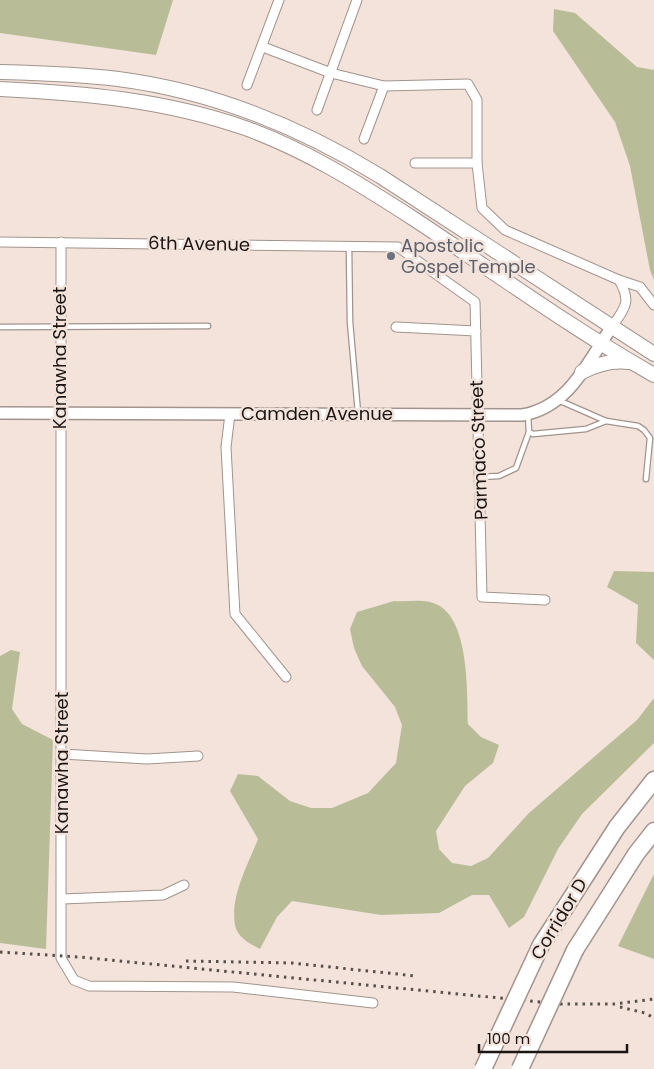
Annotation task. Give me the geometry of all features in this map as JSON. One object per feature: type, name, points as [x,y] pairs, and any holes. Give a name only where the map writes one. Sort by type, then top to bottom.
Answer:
[{"type":"highway","name":"Corridor D","points":[[483,1069],[541,945],[617,827],[654,780]]},
{"type":"highway","name":"Corridor D","points":[[520,1069],[575,950],[636,854],[654,831]]},
{"type":"main road","points":[[0,72],[84,75],[137,82],[190,93],[272,120],[334,148],[380,176],[611,328],[654,354]]},
{"type":"main road","points":[[0,89],[96,94],[153,103],[228,123],[281,143],[360,185],[601,343],[654,375]]},
{"type":"main road","points":[[582,372],[613,361],[633,362]]},
{"type":"street","points":[[247,85],[263,47],[279,0]]},
{"type":"street","points":[[317,110],[357,0]]},
{"type":"street","points":[[263,47],[331,73],[384,86],[468,84],[477,100],[477,163],[482,208],[505,230],[619,280],[640,287],[654,305]]},
{"type":"street","points":[[364,139],[384,86]]},
{"type":"street","points":[[415,163],[477,163]]},
{"type":"street","name":"6th Avenue","points":[[0,242],[398,247],[475,302]]},
{"type":"street","name":"Kanawha Street","points":[[61,242],[61,958],[74,980],[89,986],[233,987],[373,1004]]},
{"type":"street","points":[[611,328],[626,305],[628,298],[619,280]]},
{"type":"street","name":"Parmaco Street","points":[[475,302],[476,415],[482,597],[545,600]]},
{"type":"street","points":[[396,327],[476,331]]},
{"type":"street","name":"Camden Avenue","points":[[0,413],[528,414],[538,411],[558,400],[582,372],[611,328]]},
{"type":"street","points":[[230,414],[226,447],[235,614],[286,677]]},
{"type":"street","points":[[62,754],[147,759],[198,756]]},
{"type":"street","points":[[62,899],[163,895],[184,885]]},
{"type":"lane","points":[[349,246],[350,322],[358,415]]},
{"type":"lane","points":[[0,327],[60,329],[208,326]]},
{"type":"lane","points":[[558,400],[606,420],[638,426],[650,438],[646,479]]},
{"type":"lane","points":[[479,477],[499,476],[516,468],[529,432],[528,414]]},
{"type":"lane","points":[[529,432],[533,434],[586,429],[606,420]]},
{"type":"green space","points":[[0,0],[173,0],[156,55],[0,33]]},
{"type":"green space","points":[[554,9],[575,13],[637,67],[654,70],[654,280],[650,270],[630,166],[615,122],[553,31]]},
{"type":"green space","points":[[614,571],[654,572],[654,660],[636,643],[638,605],[607,587]]},
{"type":"green space","points":[[394,601],[433,603],[445,610],[454,622],[464,656],[468,724],[481,737],[499,745],[493,763],[465,786],[436,831],[439,849],[452,863],[471,866],[488,858],[529,813],[637,720],[654,698],[654,743],[582,814],[558,849],[524,917],[509,928],[489,895],[472,895],[439,913],[381,915],[292,901],[277,917],[260,949],[241,937],[235,925],[234,914],[237,892],[258,839],[230,791],[238,774],[258,776],[290,801],[311,808],[332,808],[368,793],[396,763],[402,725],[395,707],[362,666],[354,648],[350,629],[357,612]]},
{"type":"green space","points":[[11,650],[20,652],[12,709],[22,724],[53,740],[46,949],[0,943],[0,656]]},
{"type":"green space","points":[[654,874],[654,959],[618,946]]},
{"type":"railway","points":[[0,952],[79,957],[561,1004],[614,1004],[654,999]]},
{"type":"railway","points":[[186,961],[292,963],[416,976]]},
{"type":"railway","points":[[620,1007],[645,1013],[654,1018]]},
{"type":"place","name":"Apostolic Gospel Temple","points":[[391,256]]}]
